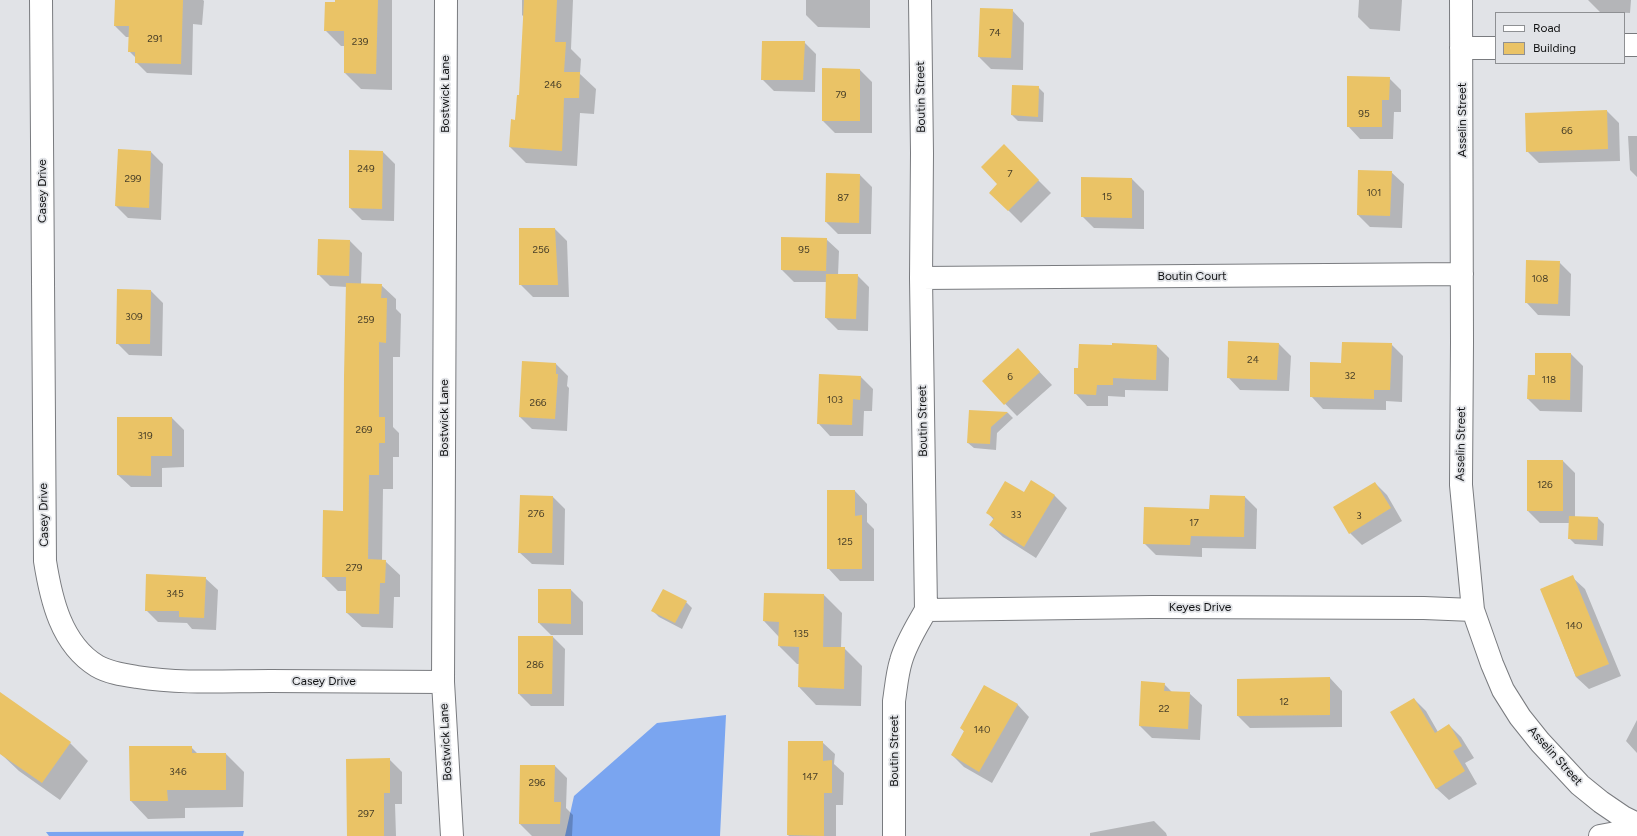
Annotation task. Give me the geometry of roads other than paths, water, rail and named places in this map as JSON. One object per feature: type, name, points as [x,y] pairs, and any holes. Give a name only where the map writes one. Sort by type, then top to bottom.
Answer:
[{"type":"street","name":"Casey Drive","points":[[41,0],[45,548],[49,584],[58,617],[65,632],[85,656],[97,665],[114,673],[153,680],[191,683],[268,681],[443,682]]},
{"type":"street","name":"Bostwick Lane","points":[[446,0],[443,682],[452,836]]},
{"type":"street","name":"Boutin Street","points":[[894,836],[894,701],[901,660],[908,643],[926,610],[921,278],[922,153],[920,0]]},
{"type":"street","name":"Asselin Street","points":[[1461,0],[1461,485],[1473,610],[1503,690],[1520,717],[1561,766],[1586,789],[1606,806],[1637,824]]},
{"type":"street","points":[[1625,45],[1637,45]]},
{"type":"street","points":[[1461,48],[1495,48]]},
{"type":"street","name":"Boutin Court","points":[[921,278],[1462,274]]},
{"type":"street","name":"Keyes Drive","points":[[926,610],[1152,607],[1424,608],[1473,610]]},
{"type":"street","points":[[1600,836],[1637,829]]}]
